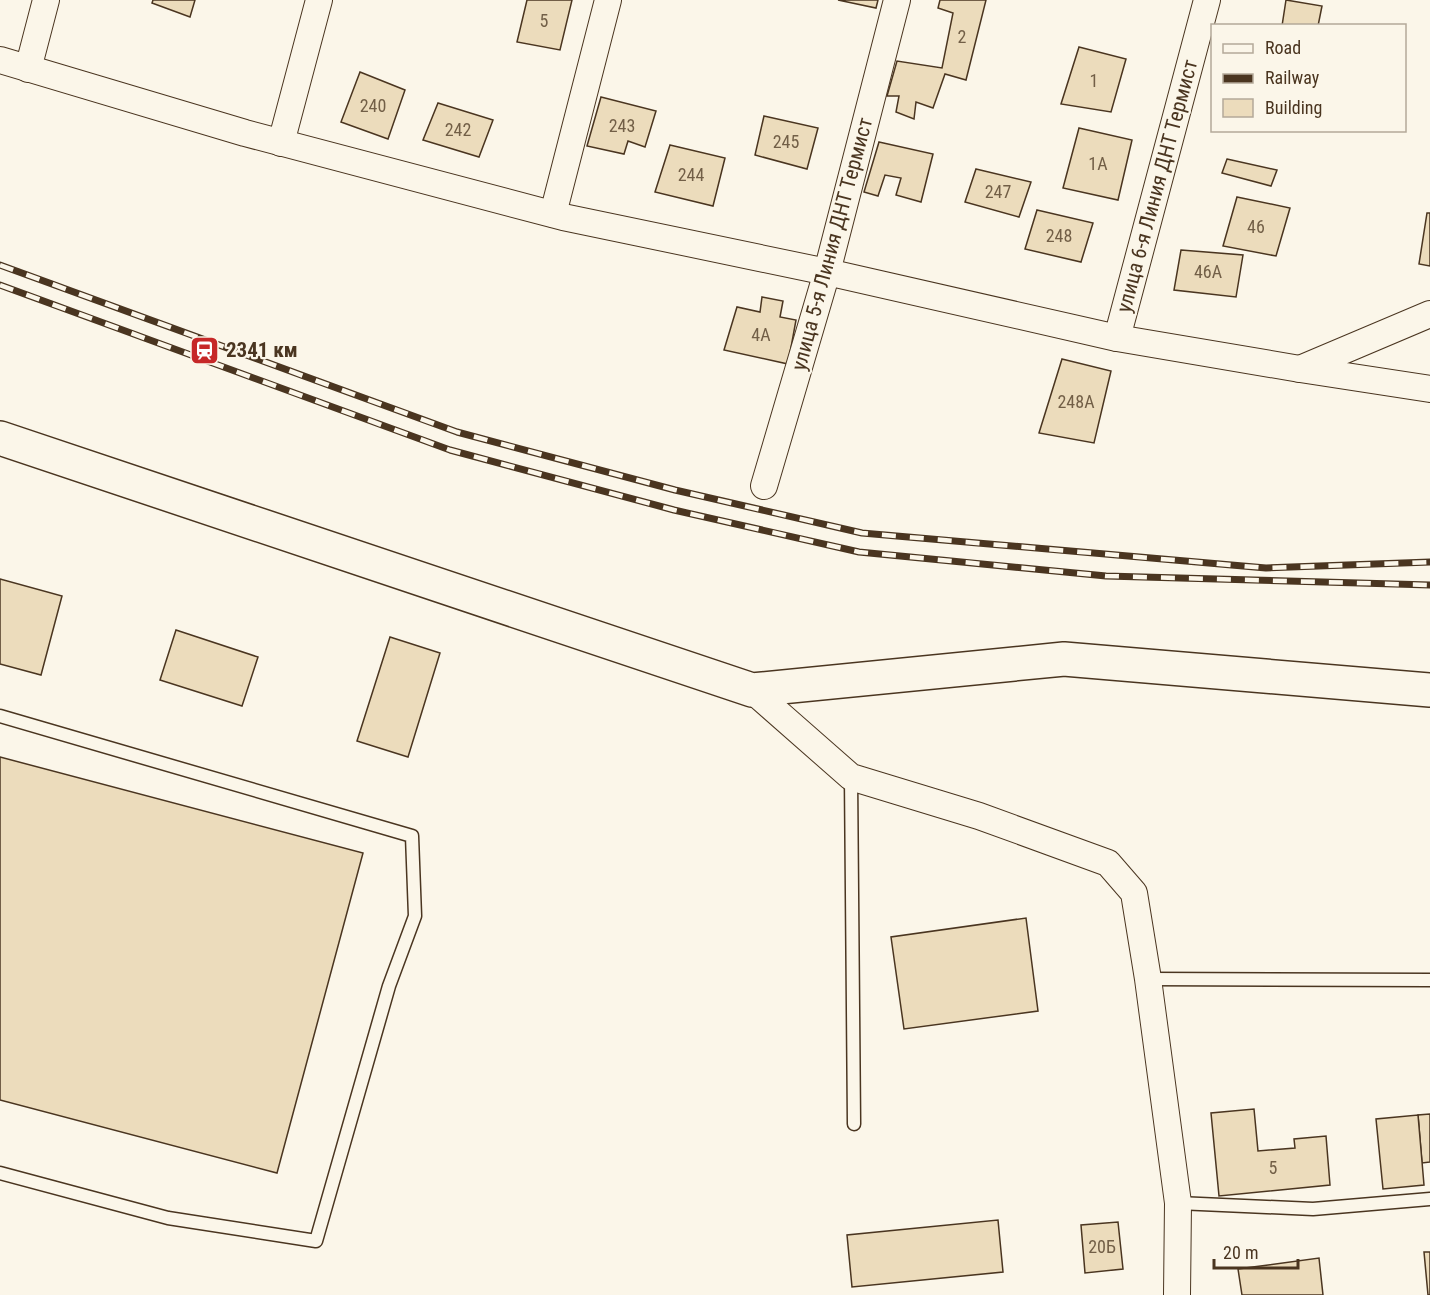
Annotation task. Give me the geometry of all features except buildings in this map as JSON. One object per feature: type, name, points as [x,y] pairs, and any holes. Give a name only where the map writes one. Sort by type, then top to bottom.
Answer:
[{"type":"street","points":[[28,69],[46,0]]},
{"type":"street","points":[[281,143],[320,0]]},
{"type":"street","points":[[553,214],[608,0]]},
{"type":"street","name":"улица 5-я Линия ДНТ Термист","points":[[764,486],[827,272],[897,0]]},
{"type":"street","name":"улица 6-я Линия ДНТ Термист","points":[[1117,338],[1207,0]]},
{"type":"street","points":[[0,60],[281,143],[553,214],[827,272],[1117,338],[1430,389]]},
{"type":"street","points":[[1300,369],[1430,314]]},
{"type":"street","points":[[0,438],[752,690],[851,777],[979,816],[1108,863],[1134,892],[1148,979],[1178,1203],[1177,1295]]},
{"type":"street","points":[[752,690],[1064,659],[1430,690]]},
{"type":"lane","points":[[0,716],[412,836],[415,916],[389,986],[316,1240],[168,1218],[0,1173]]},
{"type":"lane","points":[[851,777],[854,1124]]},
{"type":"lane","points":[[1148,979],[1430,980]]},
{"type":"lane","points":[[1178,1203],[1312,1209],[1430,1198]]},
{"type":"railway","points":[[0,265],[457,432],[675,490],[862,533],[1266,568],[1430,562]]},
{"type":"railway","points":[[0,285],[450,450],[674,510],[859,552],[1106,576],[1430,585]]},
{"type":"place","name":"2341 км","points":[[205,350]]}]
